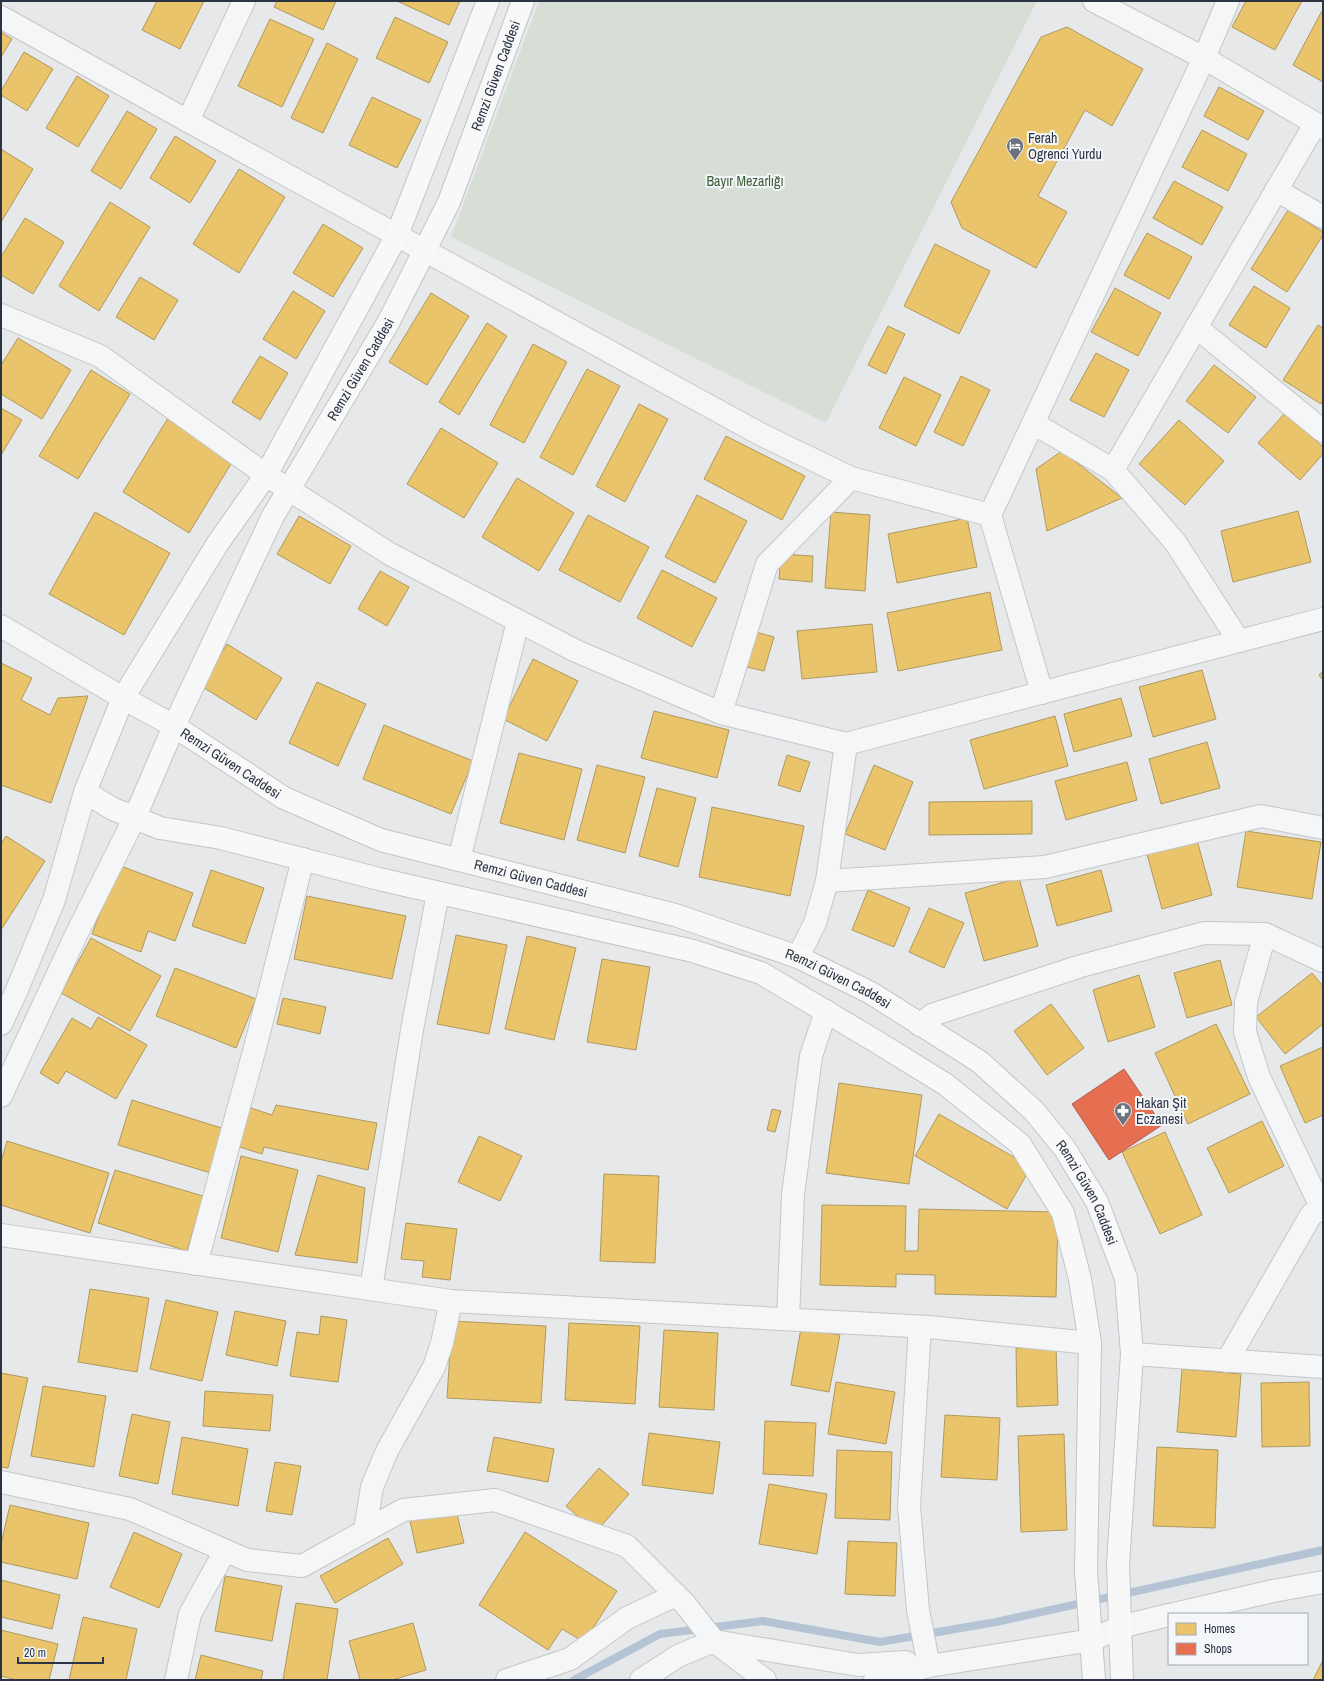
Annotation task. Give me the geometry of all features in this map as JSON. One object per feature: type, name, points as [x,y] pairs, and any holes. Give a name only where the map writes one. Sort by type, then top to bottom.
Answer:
[{"type":"main road","points":[[85,792],[123,698],[218,543],[266,474],[397,235],[488,1]]},
{"type":"main road","name":"Remzi Güven Caddesi","points":[[134,818],[174,726],[273,516],[388,323],[449,202],[523,1]]},
{"type":"main road","name":"Remzi Güven Caddesi","points":[[123,698],[174,726],[284,798],[381,840],[675,915],[798,957],[871,993],[980,1062],[1034,1111],[1066,1149],[1097,1202],[1126,1278],[1132,1354],[1118,1564],[1120,1618]]},
{"type":"main road","name":"Remzi Güven Caddesi","points":[[85,792],[113,809],[160,828],[221,838],[438,893],[693,951],[761,973],[945,1084],[1020,1144],[1063,1213],[1080,1279],[1090,1343],[1086,1571],[1092,1640]]},
{"type":"main road","points":[[1120,1618],[1122,1680]]},
{"type":"main road","points":[[1092,1640],[1094,1680]]},
{"type":"street","points":[[188,121],[244,1]]},
{"type":"street","points":[[1094,1],[1204,58],[1319,126],[1276,190],[1113,470]]},
{"type":"street","points":[[1042,693],[990,515],[1204,58],[1228,1]]},
{"type":"street","points":[[1,17],[762,435],[851,478],[990,515]]},
{"type":"street","points":[[1276,190],[1323,217]]},
{"type":"street","points":[[1,315],[100,356],[266,474],[390,554],[576,651],[721,712],[846,744],[1323,619]]},
{"type":"street","points":[[1196,327],[1323,430]]},
{"type":"street","points":[[1033,423],[1113,470],[1175,542],[1239,640]]},
{"type":"street","points":[[721,712],[766,564],[851,478]]},
{"type":"street","points":[[459,860],[518,621]]},
{"type":"street","points":[[1,626],[123,698]]},
{"type":"street","points":[[798,957],[815,923],[827,881],[846,744]]},
{"type":"street","points":[[1,1024],[9,988],[54,900],[85,792]]},
{"type":"street","points":[[827,881],[1045,867],[1260,816],[1323,828]]},
{"type":"street","points":[[1,1096],[76,935],[134,818]]},
{"type":"street","points":[[196,1264],[256,1044],[303,859]]},
{"type":"street","points":[[371,1289],[412,1030],[438,893]]},
{"type":"street","points":[[920,1025],[932,1016],[1081,966],[1204,933],[1265,934],[1323,961]]},
{"type":"street","points":[[1227,1361],[1311,1215],[1322,1207],[1259,1077],[1246,1032],[1246,1002],[1265,934]]},
{"type":"street","points":[[788,1319],[794,1187],[811,1056],[826,1011]]},
{"type":"street","points":[[1,1236],[451,1301],[920,1327],[1090,1343]]},
{"type":"street","points":[[365,1531],[372,1487],[388,1451],[434,1367],[442,1344],[451,1301]]},
{"type":"street","points":[[920,1327],[909,1506],[918,1610],[925,1665]]},
{"type":"street","points":[[1132,1354],[1323,1367]]},
{"type":"street","points":[[1,1482],[130,1509],[247,1560],[302,1566],[403,1510],[495,1500],[627,1546],[681,1600],[712,1639],[765,1680]]},
{"type":"street","points":[[176,1680],[190,1614],[225,1551]]},
{"type":"street","points":[[1178,1613],[1273,1591],[1323,1582]]},
{"type":"street","points":[[507,1680],[570,1659],[627,1618],[681,1600]]},
{"type":"street","points":[[875,1680],[925,1665],[1092,1640],[1120,1618],[1168,1615]]},
{"type":"street","points":[[641,1680],[678,1656],[712,1639],[858,1665],[906,1662],[925,1665]]},
{"type":"green space","name":"Bayır Mezarlığı","points":[[539,1],[1037,1],[826,423],[451,237]]},
{"type":"building: Homes","points":[[157,1],[204,1],[180,49],[142,30]]},
{"type":"building: Homes","points":[[277,1],[336,1],[323,30],[274,7]]},
{"type":"building: Homes","points":[[397,1],[460,1],[449,25]]},
{"type":"building: Homes","points":[[1246,1],[1302,1],[1275,50],[1232,27]]},
{"type":"building: Homes","points":[[1323,9],[1323,82],[1293,65]]},
{"type":"building: Homes","points":[[395,17],[448,42],[429,83],[376,58]]},
{"type":"building: Homes","points":[[270,19],[314,39],[282,107],[238,86]]},
{"type":"building: Homes","name":"Ferah Ogrenci Yurdu","points":[[1067,27],[1143,69],[1112,126],[1085,110],[1038,196],[1067,212],[1036,268],[962,228],[951,202],[1041,37]]},
{"type":"building: Homes","points":[[1,32],[12,39],[1,57]]},
{"type":"building: Homes","points":[[327,43],[358,59],[323,133],[291,118]]},
{"type":"building: Homes","points":[[24,52],[53,69],[27,111],[1,95],[1,91]]},
{"type":"building: Homes","points":[[77,76],[109,96],[78,147],[46,128]]},
{"type":"building: Homes","points":[[1219,87],[1264,111],[1248,140],[1204,116]]},
{"type":"building: Homes","points":[[372,97],[421,120],[397,168],[349,145]]},
{"type":"building: Homes","points":[[127,111],[157,129],[121,189],[91,171]]},
{"type":"building: Homes","points":[[1202,130],[1247,154],[1228,191],[1182,167]]},
{"type":"building: Homes","points":[[175,136],[216,161],[190,203],[150,178]]},
{"type":"building: Homes","points":[[1,149],[33,169],[1,222]]},
{"type":"building: Homes","points":[[239,169],[285,197],[239,273],[193,244]]},
{"type":"building: Homes","points":[[1174,181],[1223,207],[1202,245],[1153,218]]},
{"type":"building: Homes","points":[[110,202],[150,227],[99,311],[59,286]]},
{"type":"building: Homes","points":[[1288,210],[1323,232],[1323,235],[1287,292],[1251,269]]},
{"type":"building: Homes","points":[[25,218],[64,242],[33,294],[1,275],[1,257]]},
{"type":"building: Homes","points":[[323,224],[363,248],[333,297],[293,273]]},
{"type":"building: Homes","points":[[1147,233],[1192,257],[1169,299],[1124,275]]},
{"type":"building: Homes","points":[[935,244],[990,271],[959,334],[904,306]]},
{"type":"building: Homes","points":[[140,277],[178,300],[154,340],[116,317]]},
{"type":"building: Homes","points":[[1254,286],[1290,308],[1266,348],[1229,325]]},
{"type":"building: Homes","points":[[1115,288],[1161,313],[1138,356],[1091,332]]},
{"type":"building: Homes","points":[[293,291],[325,311],[296,359],[263,339]]},
{"type":"building: Homes","points":[[431,293],[469,316],[427,385],[389,362]]},
{"type":"building: Homes","points":[[487,323],[507,336],[459,415],[439,402]]},
{"type":"building: Homes","points":[[1318,325],[1323,328],[1323,400],[1321,404],[1283,380]]},
{"type":"building: Homes","points":[[888,326],[905,334],[886,374],[868,365]]},
{"type":"building: Homes","points":[[18,338],[71,370],[42,419],[1,394],[1,365]]},
{"type":"building: Homes","points":[[533,344],[567,362],[524,443],[490,425]]},
{"type":"building: Homes","points":[[1096,353],[1129,370],[1104,417],[1070,400]]},
{"type":"building: Homes","points":[[260,356],[288,373],[260,420],[232,402]]},
{"type":"building: Homes","points":[[1214,365],[1256,397],[1228,433],[1186,401]]},
{"type":"building: Homes","points":[[587,369],[620,386],[573,475],[540,457]]},
{"type":"building: Homes","points":[[91,370],[130,394],[78,479],[39,456]]},
{"type":"building: Homes","points":[[961,376],[990,390],[963,446],[934,432]]},
{"type":"building: Homes","points":[[904,377],[941,395],[916,446],[879,428]]},
{"type":"building: Homes","points":[[639,404],[668,419],[625,502],[596,486]]},
{"type":"building: Homes","points":[[1,408],[22,420],[1,455]]},
{"type":"building: Homes","points":[[1285,413],[1323,447],[1323,454],[1300,480],[1258,443]]},
{"type":"building: Homes","points":[[168,418],[234,459],[189,533],[123,492]]},
{"type":"building: Homes","points":[[1179,420],[1224,461],[1185,505],[1139,464]]},
{"type":"building: Homes","points":[[441,428],[498,463],[464,518],[407,484]]},
{"type":"building: Homes","points":[[726,436],[805,476],[782,520],[704,479]]},
{"type":"building: Homes","points":[[1062,451],[1122,498],[1047,531],[1036,469]]},
{"type":"building: Homes","points":[[517,478],[574,513],[539,571],[482,537]]},
{"type":"building: Homes","points":[[697,495],[747,521],[715,583],[665,557]]},
{"type":"building: Homes","points":[[1298,511],[1311,562],[1233,582],[1221,531]]},
{"type":"building: Homes","points":[[95,512],[170,553],[124,635],[49,594]]},
{"type":"building: Homes","points":[[831,512],[870,515],[865,591],[825,588]]},
{"type":"building: Homes","points":[[588,515],[649,547],[620,602],[559,570]]},
{"type":"building: Homes","points":[[299,516],[351,546],[330,584],[277,554]]},
{"type":"building: Homes","points":[[967,518],[977,567],[897,583],[888,534]]},
{"type":"building: Homes","points":[[781,554],[813,556],[812,582],[779,579]]},
{"type":"building: Homes","points":[[662,570],[717,598],[692,647],[637,618]]},
{"type":"building: Homes","points":[[380,571],[409,587],[387,626],[358,609]]},
{"type":"building: Homes","points":[[990,592],[1002,650],[898,671],[887,613]]},
{"type":"building: Homes","points":[[872,624],[877,672],[802,679],[797,631]]},
{"type":"building: Homes","points":[[752,631],[774,637],[764,671],[743,666]]},
{"type":"building: Homes","points":[[227,644],[282,678],[256,720],[201,686]]},
{"type":"building: Homes","points":[[533,659],[578,681],[547,741],[503,719]]},
{"type":"building: Homes","points":[[1,663],[32,678],[21,700],[50,715],[58,698],[88,696],[51,803],[1,785]]},
{"type":"building: Homes","points":[[1202,670],[1216,719],[1153,737],[1139,687]]},
{"type":"building: Homes","points":[[1323,671],[1323,680],[1319,675]]},
{"type":"building: Homes","points":[[317,682],[366,704],[338,766],[289,743]]},
{"type":"building: Homes","points":[[1121,698],[1132,736],[1074,752],[1064,714]]},
{"type":"building: Homes","points":[[654,711],[729,730],[717,778],[641,758]]},
{"type":"building: Homes","points":[[1055,716],[1068,766],[984,789],[970,740]]},
{"type":"building: Homes","points":[[384,725],[473,761],[451,814],[363,779]]},
{"type":"building: Homes","points":[[1207,742],[1220,788],[1161,804],[1149,759]]},
{"type":"building: Homes","points":[[519,753],[582,769],[564,840],[500,823]]},
{"type":"building: Homes","points":[[787,755],[810,762],[800,792],[778,785]]},
{"type":"building: Homes","points":[[1127,762],[1137,800],[1066,820],[1055,781]]},
{"type":"building: Homes","points":[[597,765],[645,777],[625,853],[577,840]]},
{"type":"building: Homes","points":[[874,765],[913,782],[885,850],[845,834]]},
{"type":"building: Homes","points":[[657,788],[696,798],[678,867],[639,856]]},
{"type":"building: Homes","points":[[1032,801],[1032,834],[929,835],[929,802]]},
{"type":"building: Homes","points":[[712,807],[804,826],[790,896],[699,877]]},
{"type":"building: Homes","points":[[1246,831],[1321,842],[1312,899],[1237,887]]},
{"type":"building: Homes","points":[[6,836],[45,861],[1,930],[1,844]]},
{"type":"building: Homes","points":[[1197,840],[1212,895],[1162,909],[1147,854]]},
{"type":"building: Homes","points":[[118,865],[193,893],[175,941],[148,931],[141,952],[92,934]]},
{"type":"building: Homes","points":[[211,870],[264,888],[245,944],[192,926]]},
{"type":"building: Homes","points":[[1101,870],[1112,911],[1057,926],[1046,885]]},
{"type":"building: Homes","points":[[1019,878],[1038,946],[984,961],[965,893]]},
{"type":"building: Homes","points":[[868,890],[910,908],[894,947],[852,930]]},
{"type":"building: Homes","points":[[307,896],[406,916],[392,979],[294,959]]},
{"type":"building: Homes","points":[[929,908],[964,923],[944,968],[909,952]]},
{"type":"building: Homes","points":[[456,935],[507,945],[489,1034],[437,1024]]},
{"type":"building: Homes","points":[[527,936],[576,948],[554,1040],[505,1029]]},
{"type":"building: Homes","points":[[91,938],[161,976],[130,1031],[61,993]]},
{"type":"building: Homes","points":[[602,959],[650,967],[636,1050],[587,1042]]},
{"type":"building: Homes","points":[[1220,960],[1232,1005],[1187,1018],[1174,973]]},
{"type":"building: Homes","points":[[175,968],[256,999],[236,1048],[156,1016]]},
{"type":"building: Homes","points":[[1312,973],[1323,986],[1323,1024],[1285,1054],[1256,1017]]},
{"type":"building: Homes","points":[[1139,975],[1155,1027],[1108,1042],[1093,990]]},
{"type":"building: Homes","points":[[283,998],[326,1007],[320,1034],[277,1024]]},
{"type":"building: Homes","points":[[1051,1004],[1084,1048],[1047,1075],[1014,1031]]},
{"type":"building: Homes","points":[[98,1017],[147,1045],[116,1099],[66,1071],[58,1084],[40,1073],[72,1018],[91,1029]]},
{"type":"building: Homes","points":[[1216,1024],[1250,1094],[1188,1124],[1155,1053]]},
{"type":"building: Homes","points":[[1323,1047],[1323,1115],[1305,1123],[1280,1066]]},
{"type":"building: Homes","points":[[839,1083],[922,1095],[909,1184],[826,1173]]},
{"type":"building: Homes","points":[[132,1100],[228,1130],[214,1174],[118,1145]]},
{"type":"building: Homes","points":[[276,1105],[377,1123],[368,1170],[264,1147],[262,1154],[233,1145],[245,1106],[272,1115]]},
{"type":"building: Homes","points":[[772,1109],[781,1111],[775,1132],[767,1130]]},
{"type":"building: Homes","points":[[939,1114],[1031,1167],[1007,1209],[915,1156]]},
{"type":"building: Homes","points":[[1262,1121],[1284,1166],[1229,1193],[1207,1148]]},
{"type":"building: Homes","points":[[1165,1132],[1202,1215],[1160,1234],[1122,1152]]},
{"type":"building: Homes","points":[[479,1136],[522,1156],[500,1201],[458,1182]]},
{"type":"building: Homes","points":[[7,1141],[109,1173],[90,1233],[1,1205],[1,1162]]},
{"type":"building: Homes","points":[[241,1156],[298,1170],[278,1252],[221,1238]]},
{"type":"building: Homes","points":[[115,1170],[203,1196],[187,1251],[98,1223]]},
{"type":"building: Homes","points":[[604,1174],[659,1176],[655,1263],[600,1261]]},
{"type":"building: Homes","points":[[318,1175],[365,1188],[357,1263],[295,1255]]},
{"type":"building: Homes","points":[[822,1205],[906,1206],[905,1251],[918,1251],[919,1209],[1058,1212],[1056,1297],[935,1294],[935,1275],[896,1274],[896,1287],[820,1285]]},
{"type":"building: Homes","points":[[406,1223],[457,1229],[450,1280],[422,1277],[424,1261],[401,1259]]},
{"type":"building: Homes","points":[[90,1289],[149,1298],[137,1372],[78,1362]]},
{"type":"building: Homes","points":[[166,1300],[218,1312],[202,1381],[150,1369]]},
{"type":"building: Homes","points":[[235,1311],[286,1321],[277,1366],[226,1355]]},
{"type":"building: Homes","points":[[321,1316],[347,1320],[338,1382],[290,1376],[297,1332],[319,1335]]},
{"type":"building: Homes","points":[[452,1321],[546,1326],[541,1403],[447,1398]]},
{"type":"building: Homes","points":[[569,1323],[640,1326],[635,1404],[565,1400]]},
{"type":"building: Homes","points":[[801,1328],[840,1335],[829,1392],[791,1385]]},
{"type":"building: Homes","points":[[664,1330],[718,1333],[714,1410],[659,1407]]},
{"type":"building: Homes","points":[[1056,1346],[1058,1405],[1017,1407],[1016,1348]]},
{"type":"building: Homes","points":[[1182,1369],[1241,1374],[1236,1437],[1177,1432]]},
{"type":"building: Homes","points":[[1,1373],[28,1378],[8,1468],[1,1467]]},
{"type":"building: Homes","points":[[836,1382],[895,1392],[886,1444],[828,1434]]},
{"type":"building: Homes","points":[[1309,1382],[1310,1446],[1262,1447],[1261,1383]]},
{"type":"building: Homes","points":[[43,1386],[106,1396],[94,1467],[31,1456]]},
{"type":"building: Homes","points":[[205,1391],[273,1395],[270,1431],[203,1426]]},
{"type":"building: Homes","points":[[132,1414],[170,1422],[158,1484],[119,1476]]},
{"type":"building: Homes","points":[[945,1415],[1000,1418],[997,1480],[941,1477]]},
{"type":"building: Homes","points":[[765,1421],[816,1423],[813,1476],[763,1474]]},
{"type":"building: Homes","points":[[649,1433],[720,1442],[713,1494],[642,1485]]},
{"type":"building: Homes","points":[[1064,1434],[1067,1530],[1021,1532],[1018,1436]]},
{"type":"building: Homes","points":[[182,1437],[248,1449],[238,1506],[172,1494]]},
{"type":"building: Homes","points":[[494,1437],[554,1449],[548,1482],[487,1471]]},
{"type":"building: Homes","points":[[1157,1447],[1218,1450],[1215,1528],[1153,1526]]},
{"type":"building: Homes","points":[[837,1450],[892,1452],[890,1520],[835,1518]]},
{"type":"building: Homes","points":[[275,1462],[301,1466],[292,1515],[266,1511]]},
{"type":"building: Homes","points":[[599,1468],[629,1494],[596,1532],[566,1506]]},
{"type":"building: Homes","points":[[769,1484],[827,1494],[817,1554],[759,1544]]},
{"type":"building: Homes","points":[[10,1505],[89,1523],[77,1579],[1,1562],[1,1544]]},
{"type":"building: Homes","points":[[456,1510],[464,1543],[417,1553],[410,1521]]},
{"type":"building: Homes","points":[[134,1532],[182,1554],[159,1608],[110,1587]]},
{"type":"building: Homes","points":[[525,1532],[617,1591],[584,1642],[562,1629],[548,1650],[479,1605]]},
{"type":"building: Homes","points":[[388,1538],[403,1564],[335,1603],[320,1576]]},
{"type":"building: Homes","points":[[848,1541],[897,1543],[895,1596],[845,1594]]},
{"type":"building: Homes","points":[[225,1576],[282,1586],[272,1641],[215,1631]]},
{"type":"building: Homes","points":[[1,1580],[60,1595],[52,1629],[1,1617]]},
{"type":"building: Homes","points":[[296,1603],[338,1609],[327,1680],[283,1680]]},
{"type":"building: Homes","points":[[83,1617],[137,1629],[126,1680],[69,1680]]},
{"type":"building: Homes","points":[[413,1623],[426,1670],[392,1680],[360,1680],[349,1641]]},
{"type":"building: Homes","points":[[1,1630],[58,1644],[49,1680],[17,1680],[1,1676]]},
{"type":"building: Homes","points":[[201,1655],[263,1671],[261,1680],[195,1680]]},
{"type":"building: Homes","points":[[1323,1660],[1323,1680],[1313,1680]]},
{"type":"building: Shops","points":[[1124,1069],[1162,1125],[1109,1160],[1072,1104]]},
{"type":"waterway","points":[[574,1680],[660,1634],[763,1621],[880,1642],[996,1622],[1323,1550]]},
{"type":"place","name":"Ferah Ogrenci Yurdu","points":[[1015,161]]},
{"type":"place","name":"Hakan Şit Eczanesi","points":[[1123,1126]]}]
